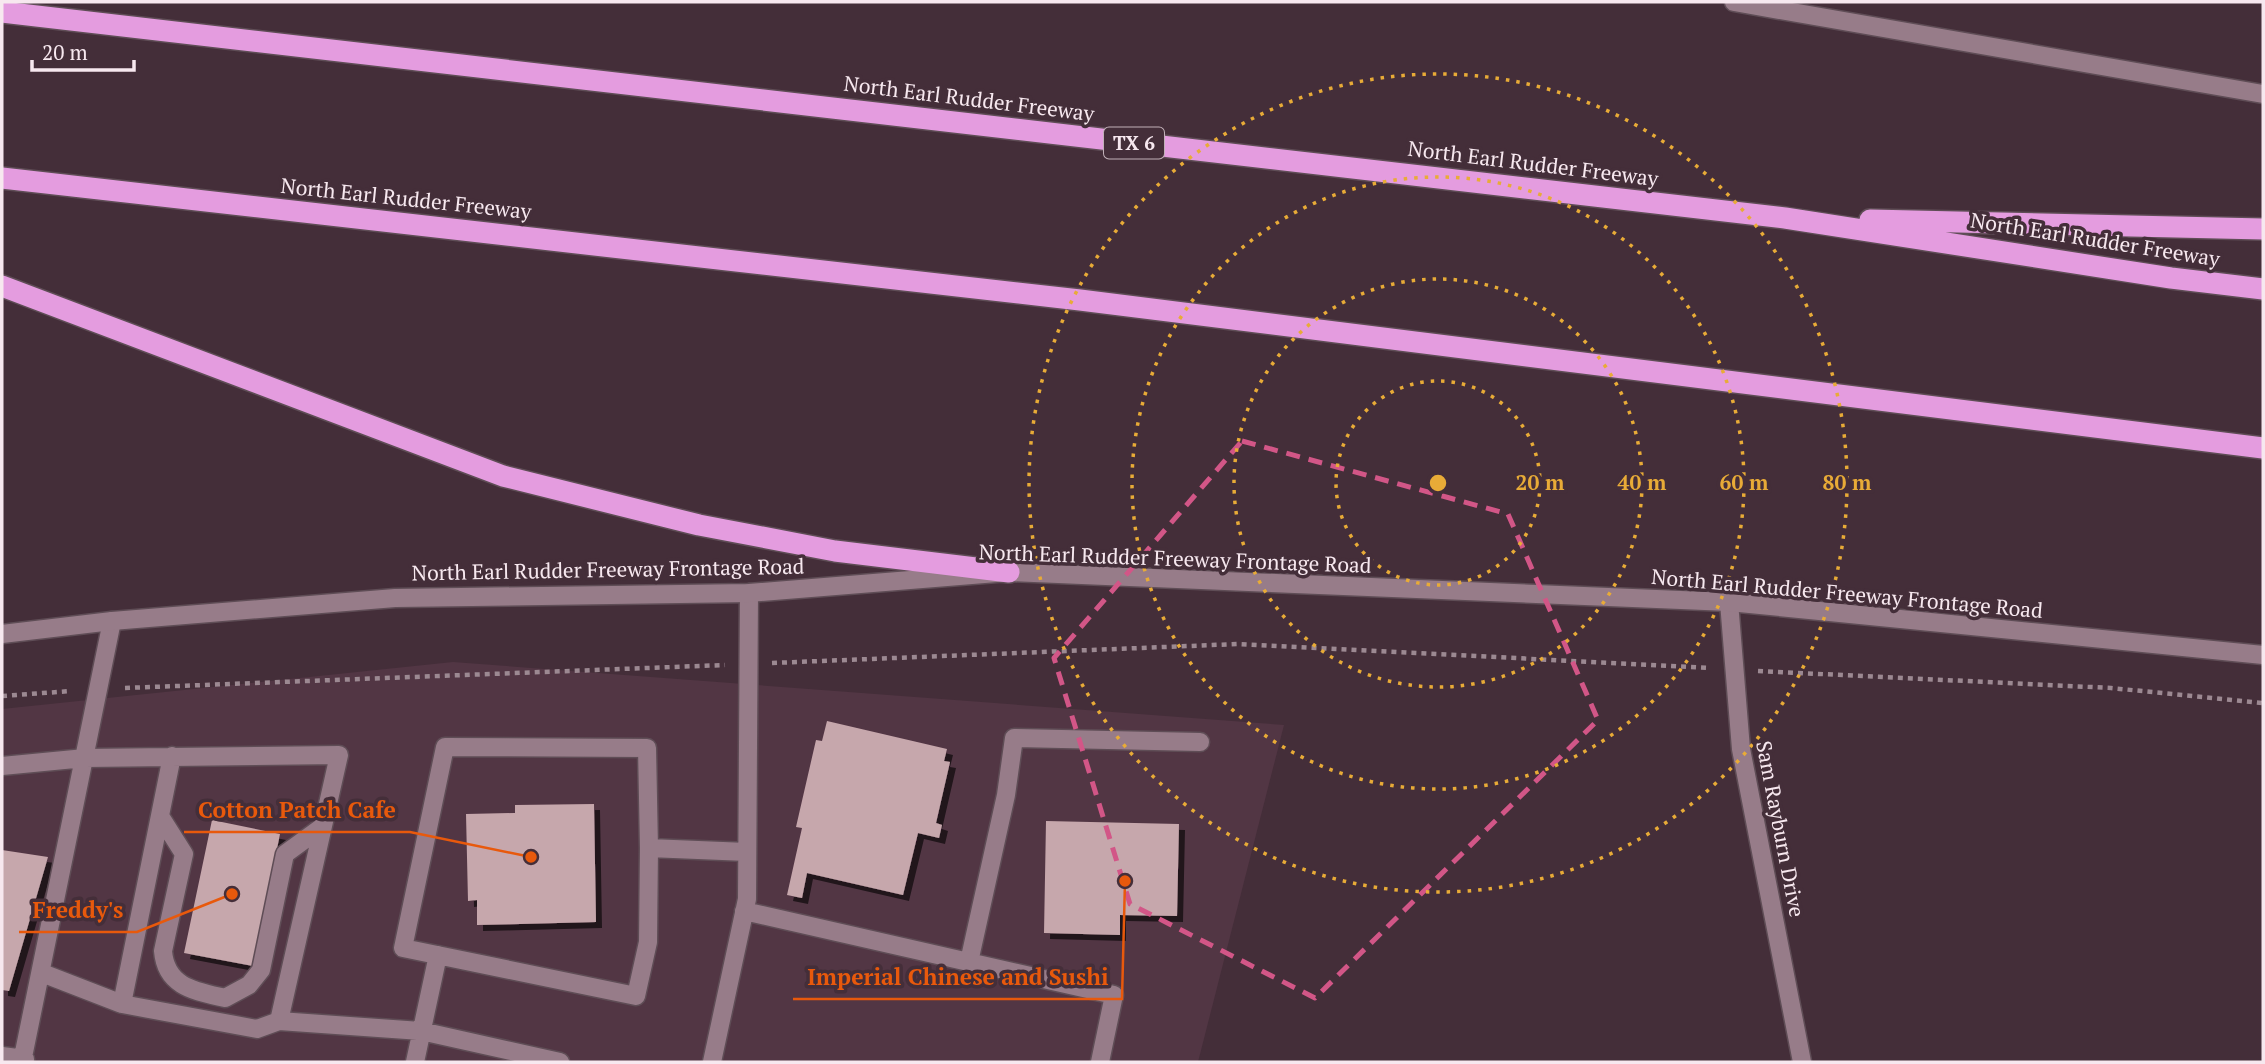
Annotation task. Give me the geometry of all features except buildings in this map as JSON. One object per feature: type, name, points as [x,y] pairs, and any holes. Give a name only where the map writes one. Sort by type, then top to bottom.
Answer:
[{"type":"highway","name":"North Earl Rudder Freeway","points":[[2,12],[1785,218],[2171,278],[2263,289]]},
{"type":"highway","name":"North Earl Rudder Freeway","points":[[2,178],[1080,300],[2263,448]]},
{"type":"highway","points":[[1785,218],[2263,229]]},
{"type":"highway","points":[[2,286],[503,476],[699,525],[835,551],[1010,572]]},
{"type":"main road","points":[[1734,2],[2263,94]]},
{"type":"main road","name":"North Earl Rudder Freeway Frontage Road","points":[[2,634],[112,621],[395,598],[749,593],[1010,572],[1729,602],[2263,655]]},
{"type":"main road","points":[[712,1062],[744,911],[749,593]]},
{"type":"main road","name":"Sam Rayburn Drive","points":[[1729,602],[1741,749],[1801,1062]]},
{"type":"main road","points":[[2,1056],[23,1061],[112,621]]},
{"type":"main road","points":[[969,962],[1006,795],[1013,738],[1200,741]]},
{"type":"main road","points":[[445,747],[647,748],[649,848],[648,942],[636,996],[403,948],[445,747]]},
{"type":"main road","points":[[2,766],[85,758],[339,755],[279,1021]]},
{"type":"main road","points":[[122,1004],[172,756]]},
{"type":"main road","points":[[160,816],[184,854],[163,951],[164,965],[172,978],[183,986],[225,998],[249,985],[261,970],[285,854],[322,827]]},
{"type":"main road","points":[[649,848],[747,852]]},
{"type":"main road","points":[[744,911],[1114,995],[1100,1062]]},
{"type":"main road","points":[[415,1062],[438,955]]},
{"type":"main road","points":[[42,973],[122,1004],[257,1029],[279,1021],[421,1031],[560,1062]]},
{"type":"path","points":[[2,696],[98,689],[1238,644],[2110,688],[2263,704]]},
{"type":"highlighted area","points":[[1242,441],[1508,514],[1598,720],[1315,998],[1130,904],[1054,658]]},
{"type":"shaded area","points":[[453,662],[1284,725],[1198,1062],[2,1062],[2,709]]},
{"type":"place","name":"Cotton Patch Cafe","points":[[531,857]]},
{"type":"place","name":"Imperial Chinese and Sushi","points":[[1125,881]]},
{"type":"place","name":"Freddy's","points":[[232,894]]}]
